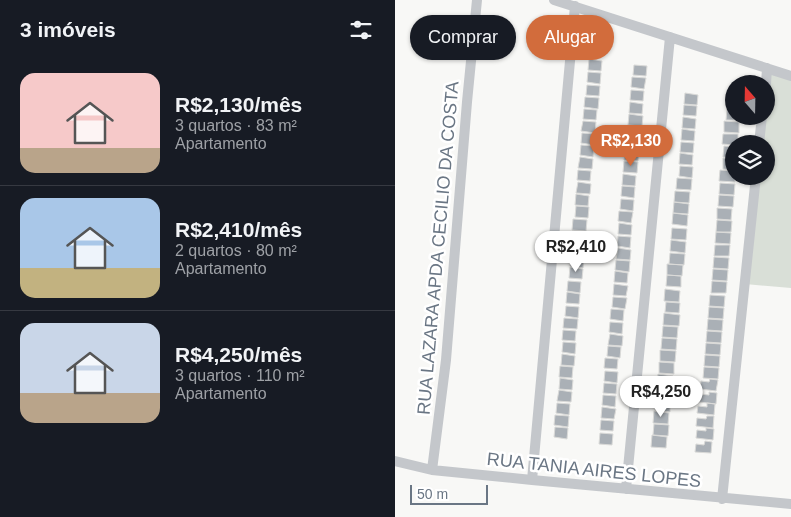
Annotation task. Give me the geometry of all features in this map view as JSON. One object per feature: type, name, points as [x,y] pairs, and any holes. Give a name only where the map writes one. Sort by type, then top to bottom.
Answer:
[{"type":"street","name":"RUA LAZARA APDA CECILIO DA COSTA","points":[[432,470],[446,360],[477,0]]},
{"type":"street","points":[[554,0],[791,76]]},
{"type":"street","points":[[531,480],[575,6]]},
{"type":"street","points":[[626,489],[670,37]]},
{"type":"street","points":[[767,68],[767,75]]},
{"type":"street","points":[[722,498],[755,185]]},
{"type":"street","name":"RUA TANIA AIRES LOPES","points":[[395,462],[432,470],[791,504]]},
{"type":"shaded area","points":[[767,68],[791,76],[791,288],[745,284],[755,185],[775,185],[775,135],[761,135],[764,125],[775,125],[775,75],[767,75]]},
{"type":"building","points":[[589,60],[602,61],[601,71],[588,70]]},
{"type":"building","points":[[634,65],[647,66],[646,76],[633,75]]},
{"type":"building","points":[[588,72],[601,73],[600,84],[587,82]]},
{"type":"building","points":[[632,77],[646,78],[644,89],[631,87]]},
{"type":"building","points":[[587,85],[600,86],[599,96],[586,95]]},
{"type":"building","points":[[631,90],[644,91],[643,101],[630,100]]},
{"type":"building","points":[[685,93],[698,95],[697,105],[684,104]]},
{"type":"building","points":[[585,97],[599,98],[598,109],[584,107]]},
{"type":"building","points":[[630,102],[643,104],[642,114],[629,113]]},
{"type":"building","points":[[684,105],[697,106],[696,116],[683,115]]},
{"type":"building","points":[[584,109],[597,110],[596,120],[583,119]]},
{"type":"building","points":[[629,114],[643,116],[642,126],[628,125]]},
{"type":"building","points":[[683,117],[696,119],[695,129],[682,128]]},
{"type":"building","points":[[583,121],[596,122],[595,133],[581,131]]},
{"type":"building","points":[[724,121],[725,125],[739,125],[739,133],[724,132]]},
{"type":"building","points":[[628,126],[641,127],[640,137],[627,136]]},
{"type":"building","points":[[682,129],[695,131],[694,141],[681,140]]},
{"type":"building","points":[[582,133],[596,134],[594,145],[581,143]]},
{"type":"building","points":[[723,134],[738,134],[725,135],[725,144],[722,144]]},
{"type":"building","points":[[627,138],[640,139],[639,149],[626,148]]},
{"type":"building","points":[[681,142],[694,143],[693,153],[680,152]]},
{"type":"building","points":[[581,145],[594,146],[593,157],[580,155]]},
{"type":"building","points":[[724,146],[725,146],[725,157],[723,157]]},
{"type":"building","points":[[626,149],[639,151],[638,161],[624,160]]},
{"type":"building","points":[[680,153],[693,155],[692,165],[679,164]]},
{"type":"building","points":[[580,157],[593,159],[592,169],[578,168]]},
{"type":"building","points":[[723,158],[725,158],[725,169],[723,169]]},
{"type":"building","points":[[624,161],[638,162],[637,173],[623,172]]},
{"type":"building","points":[[680,166],[693,167],[692,178],[679,176]]},
{"type":"building","points":[[578,170],[591,171],[590,181],[577,180]]},
{"type":"building","points":[[720,170],[725,170],[725,181],[719,181]]},
{"type":"building","points":[[623,174],[636,176],[635,186],[622,185]]},
{"type":"building","points":[[677,178],[692,179],[691,190],[676,189]]},
{"type":"building","points":[[578,182],[591,184],[590,194],[576,193]]},
{"type":"building","points":[[720,183],[735,185],[734,195],[719,194]]},
{"type":"building","points":[[622,186],[635,187],[634,198],[621,196]]},
{"type":"building","points":[[675,191],[690,192],[689,203],[674,202]]},
{"type":"building","points":[[576,194],[589,196],[588,206],[575,205]]},
{"type":"building","points":[[719,195],[734,196],[733,207],[718,206]]},
{"type":"building","points":[[621,199],[634,200],[633,211],[620,209]]},
{"type":"building","points":[[674,202],[689,204],[688,214],[673,213]]},
{"type":"building","points":[[576,206],[589,207],[588,218],[575,217]]},
{"type":"building","points":[[717,208],[732,209],[731,220],[717,219]]},
{"type":"building","points":[[619,211],[633,212],[631,223],[618,221]]},
{"type":"building","points":[[673,213],[688,215],[687,226],[672,224]]},
{"type":"building","points":[[573,219],[587,220],[586,231],[572,230]]},
{"type":"building","points":[[717,220],[732,221],[731,232],[716,232]]},
{"type":"building","points":[[619,223],[632,225],[631,235],[618,234]]},
{"type":"building","points":[[672,228],[687,229],[686,240],[671,239]]},
{"type":"building","points":[[574,231],[587,233],[586,243],[572,242]]},
{"type":"building","points":[[716,232],[731,233],[730,244],[715,243]]},
{"type":"building","points":[[618,236],[631,237],[630,248],[617,246]]},
{"type":"building","points":[[671,240],[686,242],[685,253],[670,251]]},
{"type":"building","points":[[572,244],[585,245],[584,255],[571,254]]},
{"type":"building","points":[[715,245],[730,245],[729,256],[714,256]]},
{"type":"building","points":[[618,248],[631,250],[630,260],[616,259]]},
{"type":"building","points":[[670,253],[685,254],[684,265],[669,264]]},
{"type":"building","points":[[571,256],[584,257],[583,268],[570,266]]},
{"type":"building","points":[[714,257],[729,258],[728,269],[713,268]]},
{"type":"building","points":[[616,260],[630,261],[629,272],[615,270]]},
{"type":"building","points":[[667,264],[683,265],[682,276],[667,275]]},
{"type":"building","points":[[570,267],[583,269],[582,279],[569,278]]},
{"type":"building","points":[[713,269],[728,270],[727,281],[712,280]]},
{"type":"building","points":[[615,271],[628,273],[627,283],[614,282]]},
{"type":"building","points":[[667,275],[681,276],[681,287],[666,286]]},
{"type":"building","points":[[568,281],[581,282],[580,293],[567,291]]},
{"type":"building","points":[[712,281],[727,282],[726,293],[711,293]]},
{"type":"building","points":[[614,284],[628,286],[626,296],[613,295]]},
{"type":"building","points":[[665,289],[680,291],[679,302],[664,301]]},
{"type":"building","points":[[567,292],[580,294],[579,304],[566,303]]},
{"type":"building","points":[[710,295],[725,296],[724,307],[709,306]]},
{"type":"building","points":[[613,297],[627,298],[625,309],[612,307]]},
{"type":"building","points":[[666,302],[680,303],[679,313],[665,312]]},
{"type":"building","points":[[566,306],[579,307],[578,318],[565,316]]},
{"type":"building","points":[[709,307],[724,308],[723,319],[708,318]]},
{"type":"building","points":[[611,309],[624,310],[623,321],[610,319]]},
{"type":"building","points":[[664,313],[680,315],[679,326],[663,325]]},
{"type":"building","points":[[564,318],[578,319],[577,329],[563,328]]},
{"type":"building","points":[[708,319],[723,320],[722,331],[707,330]]},
{"type":"building","points":[[610,322],[623,323],[622,334],[609,332]]},
{"type":"building","points":[[663,326],[678,327],[677,338],[662,337]]},
{"type":"building","points":[[563,330],[576,331],[575,341],[562,340]]},
{"type":"building","points":[[707,331],[722,332],[721,343],[706,342]]},
{"type":"building","points":[[610,334],[623,336],[622,346],[608,345]]},
{"type":"building","points":[[662,338],[677,339],[676,350],[661,349]]},
{"type":"building","points":[[563,342],[576,343],[575,354],[562,352]]},
{"type":"building","points":[[706,343],[721,344],[720,355],[705,354]]},
{"type":"building","points":[[608,346],[621,347],[620,358],[607,356]]},
{"type":"building","points":[[660,350],[676,351],[675,362],[660,361]]},
{"type":"building","points":[[562,354],[575,356],[574,366],[561,365]]},
{"type":"building","points":[[705,355],[720,356],[719,367],[704,366]]},
{"type":"building","points":[[605,358],[618,359],[617,369],[604,368]]},
{"type":"building","points":[[659,362],[674,363],[674,374],[659,373]]},
{"type":"building","points":[[560,366],[573,367],[572,378],[559,377]]},
{"type":"building","points":[[704,367],[719,368],[718,379],[703,378]]},
{"type":"building","points":[[605,371],[618,372],[617,383],[604,381]]},
{"type":"building","points":[[658,374],[673,376],[672,387],[657,385]]},
{"type":"building","points":[[560,378],[573,380],[572,390],[559,389]]},
{"type":"building","points":[[710,379],[718,380],[716,391],[700,389],[701,381],[709,382]]},
{"type":"building","points":[[604,383],[617,384],[616,394],[603,393]]},
{"type":"building","points":[[657,387],[672,389],[671,400],[656,399]]},
{"type":"building","points":[[559,390],[572,392],[571,402],[557,401]]},
{"type":"building","points":[[709,392],[717,393],[716,404],[699,402],[700,394],[709,395]]},
{"type":"building","points":[[603,395],[616,396],[615,407],[602,405]]},
{"type":"building","points":[[655,399],[670,401],[670,412],[655,410]]},
{"type":"building","points":[[557,403],[570,404],[569,415],[556,413]]},
{"type":"building","points":[[707,403],[715,404],[714,415],[697,413],[698,406],[707,407]]},
{"type":"building","points":[[602,407],[616,409],[614,419],[601,418]]},
{"type":"building","points":[[654,411],[669,413],[668,424],[653,423]]},
{"type":"building","points":[[555,415],[569,416],[568,427],[554,425]]},
{"type":"building","points":[[707,416],[714,416],[713,428],[696,426],[697,418],[706,419]]},
{"type":"building","points":[[601,420],[614,421],[613,431],[600,430]]},
{"type":"building","points":[[654,424],[669,425],[668,436],[653,435]]},
{"type":"building","points":[[555,427],[568,428],[567,439],[554,437]]},
{"type":"building","points":[[706,428],[714,429],[713,440],[696,438],[697,430],[706,431]]},
{"type":"building","points":[[600,433],[613,434],[612,445],[599,444]]},
{"type":"building","points":[[652,435],[667,437],[666,448],[651,447]]},
{"type":"building","points":[[705,441],[712,442],[711,453],[695,452],[696,444],[704,445]]}]
